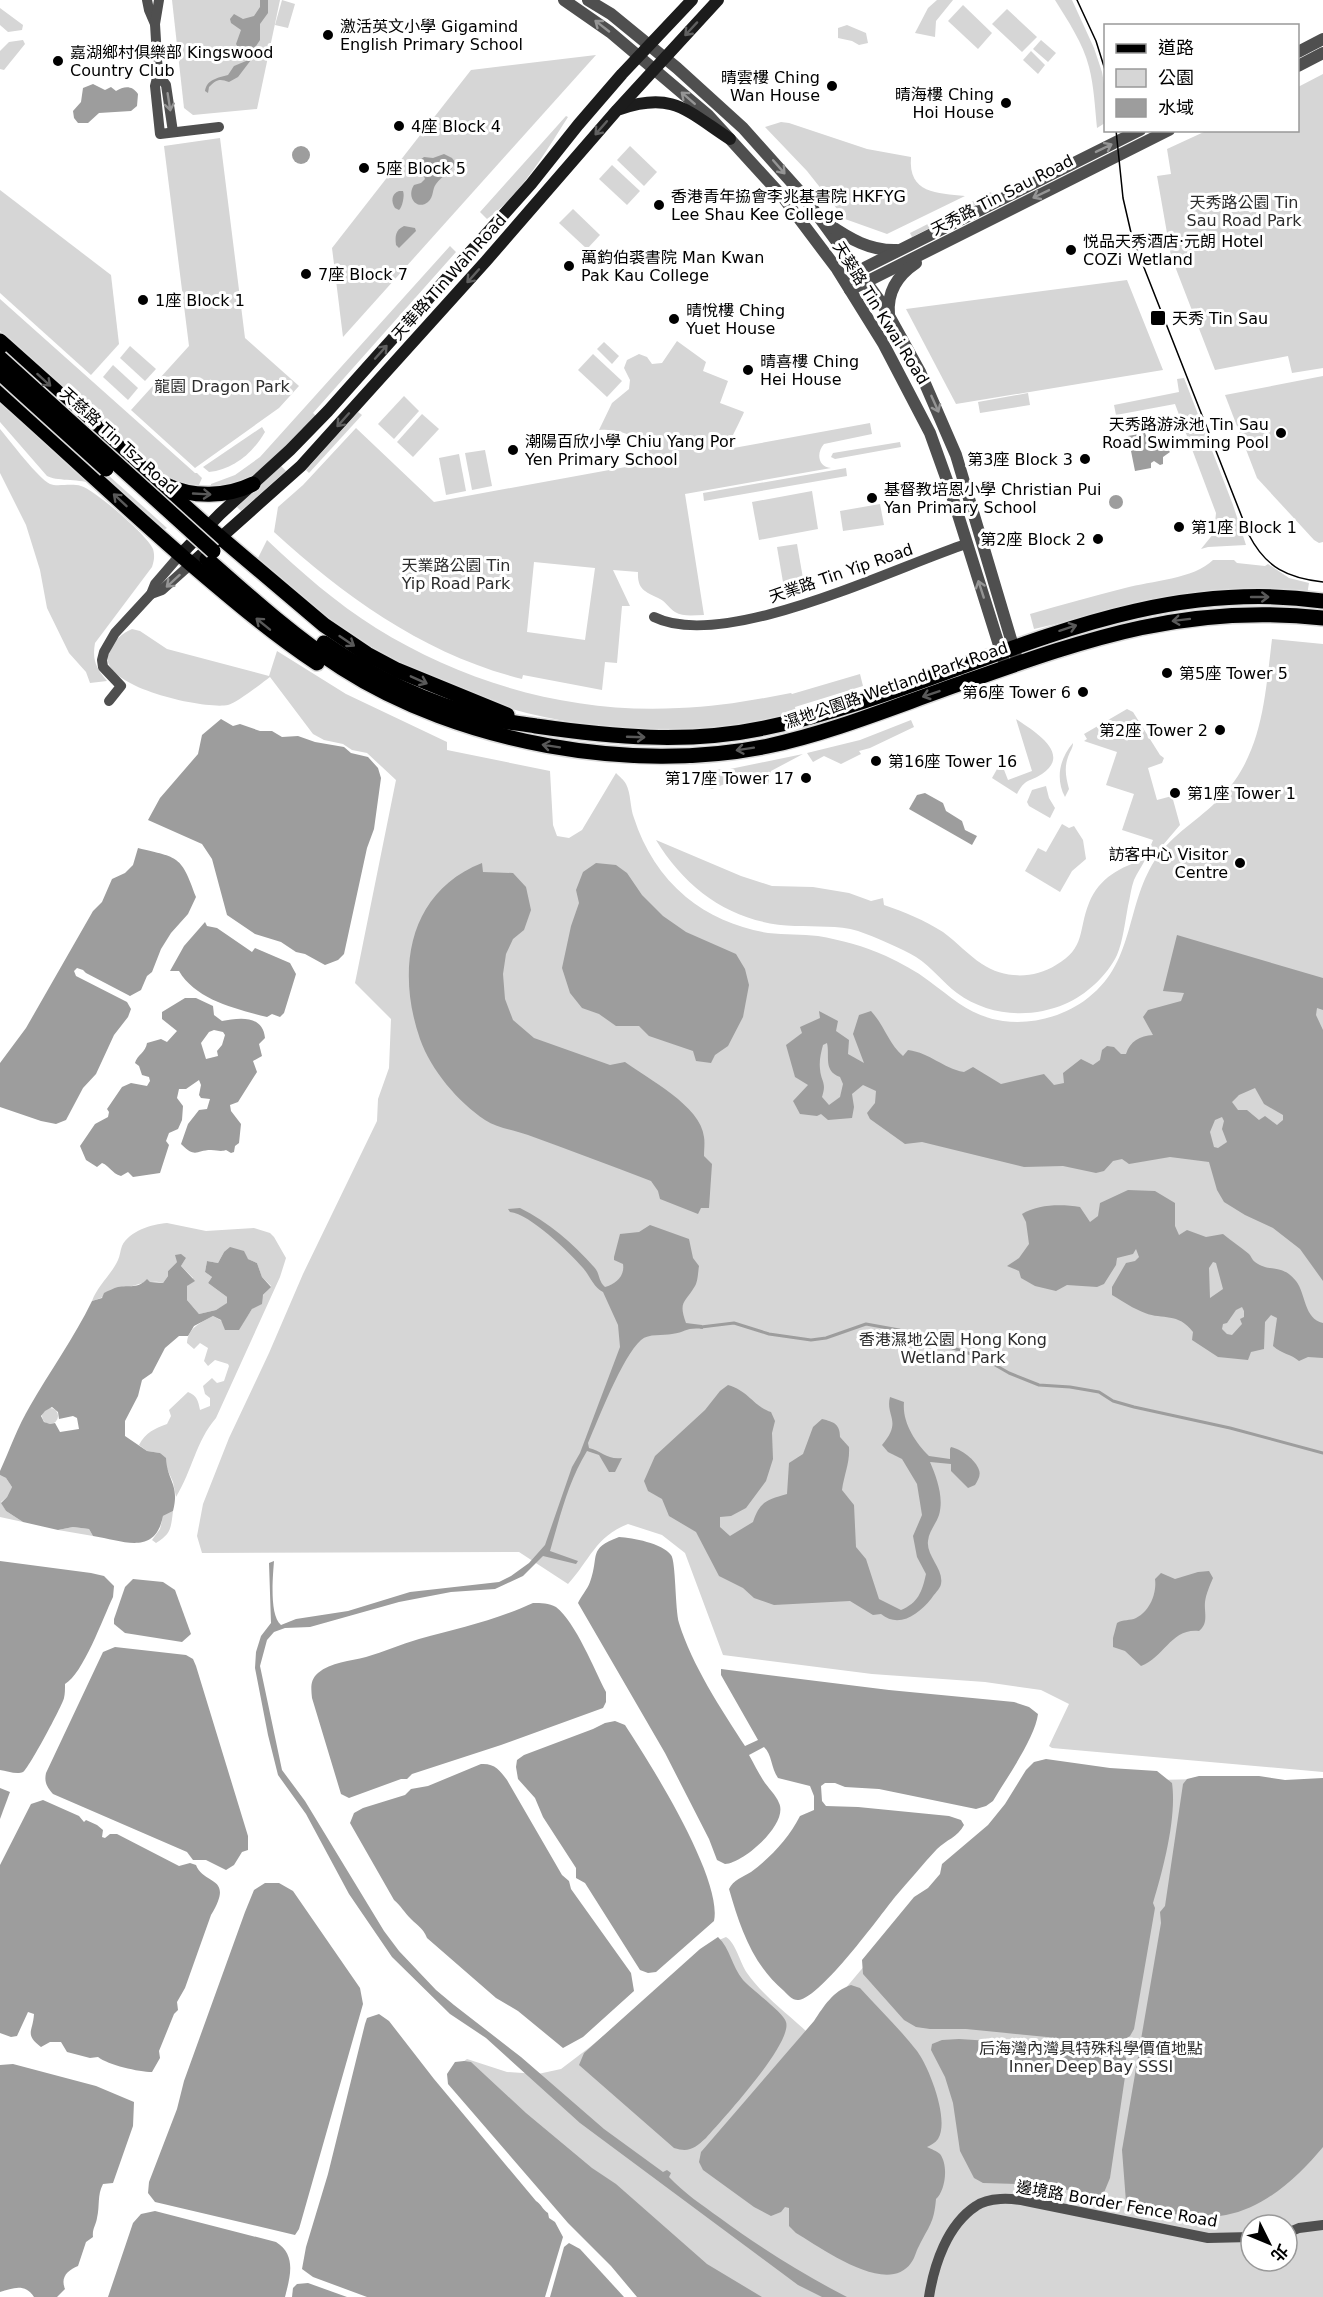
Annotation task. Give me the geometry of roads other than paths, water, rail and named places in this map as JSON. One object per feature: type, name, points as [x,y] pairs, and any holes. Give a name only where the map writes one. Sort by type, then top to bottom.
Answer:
[{"type":"main road","name":"天華路 Tin Wah Road","points":[[186,559],[207,526],[305,436],[531,184],[578,124],[638,56],[692,0]]},
{"type":"main road","name":"天華路 Tin Wah Road","points":[[186,559],[221,537],[282,484],[324,441],[480,269],[617,110],[718,0]]},
{"type":"main road","points":[[617,110],[646,101],[669,103],[682,108],[729,140]]},
{"type":"main road","points":[[0,340],[207,526],[308,613],[367,654],[419,681],[536,726]]},
{"type":"main road","name":"天慈路 Tin Tsz Road","points":[[0,358],[210,555]]},
{"type":"main road","name":"天慈路 Tin Tsz Road","points":[[0,373],[210,555]]},
{"type":"main road","points":[[0,392],[186,559],[273,633],[343,680],[376,698],[435,723],[462,724]]},
{"type":"main road","points":[[153,478],[178,490],[197,494],[228,493],[253,484]]},
{"type":"main road","name":"濕地公園路 Wetland Park Road","points":[[210,555],[267,612],[321,654],[365,681],[484,717],[582,733],[638,737],[698,737],[729,734],[803,719],[888,694],[931,670],[1108,616],[1168,604],[1249,597],[1323,601]]},
{"type":"main road","name":"濕地公園路 Wetland Park Road","points":[[409,696],[462,724],[524,741],[580,750],[637,755],[699,754],[786,742],[829,730],[1012,665],[1112,633],[1170,621],[1259,614],[1323,618]]},
{"type":"street","points":[[147,0],[155,24]]},
{"type":"street","points":[[159,0],[155,24],[158,74],[155,86],[160,134],[219,127]]},
{"type":"street","name":"天葵路 Tin Kwai Road","points":[[564,0],[596,21],[708,115],[802,221],[847,285],[883,343],[923,417],[950,486],[966,544],[1012,665]]},
{"type":"street","name":"天葵路 Tin Kwai Road","points":[[588,0],[610,14],[664,58],[743,128],[822,219],[889,315],[920,372],[956,455],[1004,648]]},
{"type":"street","points":[[1299,51],[1323,39]]},
{"type":"street","points":[[1299,65],[1323,53]]},
{"type":"street","points":[[158,74],[166,85],[173,132]]},
{"type":"street","name":"天秀路 Tin Sau Road","points":[[847,285],[859,271],[1136,132]]},
{"type":"street","name":"天秀路 Tin Sau Road","points":[[847,285],[867,281],[1164,132]]},
{"type":"street","points":[[822,219],[863,245],[887,250],[902,249]]},
{"type":"street","points":[[889,315],[890,296],[903,273],[935,254],[959,235]]},
{"type":"street","name":"天業路 Tin Yip Road","points":[[654,617],[672,624],[692,627],[767,615],[814,601],[966,544]]},
{"type":"street","points":[[109,701],[121,686],[103,667],[104,652],[115,633],[152,594],[162,590],[186,559]]},
{"type":"street","name":"邊境路 Border Fence Road","points":[[929,2297],[944,2245],[958,2223],[976,2206],[993,2201],[1011,2198],[1208,2238],[1239,2237]]},
{"type":"street","points":[[1299,2228],[1323,2225]]},
{"type":"water","points":[[260,0],[268,0],[268,13],[260,24],[260,40],[254,49],[254,56],[238,77],[229,82],[216,81],[209,87],[208,93],[205,91],[206,87],[211,81],[228,75],[234,66],[246,61],[248,53],[239,49],[236,44],[241,30],[231,23],[230,19],[234,14],[243,19],[254,16],[260,7]]},
{"type":"water","points":[[93,84],[105,90],[111,87],[116,91],[125,87],[133,89],[138,94],[137,106],[131,111],[99,113],[88,123],[78,123],[73,111],[81,102],[83,88]]},
{"type":"water","points":[[301,146],[307,149],[310,155],[307,161],[301,164],[295,161],[292,155],[295,149]]},
{"type":"water","points":[[444,154],[455,162],[453,166],[436,184],[428,202],[417,204],[411,194],[414,185],[425,179],[423,174],[416,173],[420,160],[424,157],[433,158]]},
{"type":"water","points":[[403,191],[404,195],[399,210],[395,208],[392,201],[394,194]]},
{"type":"water","points":[[404,226],[415,228],[416,231],[399,248],[396,245],[396,234]]},
{"type":"water","points":[[1145,433],[1149,443],[1164,445],[1170,452],[1163,457],[1163,464],[1160,465],[1154,461],[1151,463],[1151,468],[1135,471],[1128,436]]},
{"type":"water","points":[[1113,495],[1119,495],[1123,502],[1119,509],[1113,509],[1109,505],[1109,499]]},
{"type":"water","points":[[221,719],[233,726],[240,724],[260,731],[272,731],[282,737],[298,736],[315,742],[344,747],[351,753],[368,757],[378,768],[381,778],[374,829],[367,848],[344,954],[338,960],[325,965],[305,954],[296,952],[281,942],[255,934],[227,915],[212,859],[202,844],[148,820],[160,798],[198,754],[202,735]]},
{"type":"water","points":[[925,793],[943,803],[946,811],[962,821],[965,830],[977,836],[972,845],[909,809],[917,795]]},
{"type":"water","points":[[138,848],[170,857],[182,866],[196,897],[188,914],[171,933],[161,949],[152,972],[147,976],[141,990],[130,996],[83,970],[77,968],[74,971],[76,976],[127,1002],[131,1009],[128,1017],[114,1035],[96,1074],[83,1088],[66,1120],[56,1124],[0,1107],[0,1063],[26,1028],[93,911],[102,902],[112,879],[125,873],[133,865]]},
{"type":"water","points":[[482,863],[483,872],[513,873],[526,887],[531,910],[524,930],[513,939],[506,954],[503,974],[505,999],[513,1020],[534,1038],[610,1065],[625,1062],[684,1104],[701,1126],[704,1156],[712,1164],[709,1208],[701,1208],[698,1214],[660,1199],[651,1181],[490,1123],[455,1095],[438,1074],[420,1039],[413,1013],[409,986],[414,936],[424,913],[438,893],[457,876]]},
{"type":"water","points":[[596,863],[616,865],[627,873],[642,895],[663,916],[686,932],[736,954],[745,969],[749,985],[743,1017],[728,1046],[715,1055],[711,1063],[696,1061],[693,1051],[649,1036],[639,1026],[616,1026],[599,1014],[582,1008],[570,993],[562,968],[571,926],[579,903],[576,890],[583,872]]},
{"type":"water","points":[[205,922],[207,926],[217,928],[252,952],[255,948],[290,963],[296,974],[284,1013],[280,1017],[272,1014],[267,1017],[218,1002],[196,989],[179,971],[170,971],[184,946]]},
{"type":"water","points":[[1177,935],[1323,978],[1323,1010],[1317,1008],[1316,1015],[1323,1030],[1323,1281],[1300,1249],[1273,1228],[1224,1202],[1217,1190],[1209,1162],[1170,1157],[1129,1164],[1122,1159],[1113,1161],[1104,1171],[1096,1173],[1063,1166],[1024,1167],[922,1142],[905,1144],[870,1119],[867,1113],[875,1103],[876,1091],[863,1085],[852,1094],[854,1107],[852,1118],[828,1120],[821,1114],[817,1116],[800,1114],[793,1101],[808,1085],[795,1077],[786,1045],[802,1033],[800,1027],[820,1018],[819,1011],[838,1021],[836,1031],[849,1040],[848,1054],[864,1063],[853,1034],[859,1015],[871,1011],[903,1056],[908,1050],[923,1054],[956,1070],[964,1072],[973,1067],[1001,1084],[1044,1074],[1054,1085],[1064,1083],[1063,1073],[1081,1059],[1093,1065],[1100,1060],[1102,1050],[1107,1046],[1114,1047],[1121,1054],[1126,1054],[1136,1040],[1153,1035],[1143,1017],[1148,1010],[1181,1001],[1184,993],[1163,991]],"holes":[[[827,1043],[829,1067],[840,1077],[843,1084],[840,1097],[829,1105],[822,1097],[824,1085],[820,1066],[823,1045]],[[1255,1088],[1264,1104],[1283,1115],[1283,1120],[1277,1125],[1265,1116],[1259,1120],[1247,1110],[1238,1110],[1232,1102],[1239,1095]],[[1222,1117],[1224,1121],[1222,1129],[1227,1142],[1218,1148],[1214,1147],[1210,1132],[1215,1120]]]},
{"type":"water","points":[[185,998],[196,998],[213,1006],[214,1015],[222,1021],[249,1019],[255,1021],[263,1030],[265,1038],[259,1044],[262,1056],[253,1061],[257,1072],[238,1102],[230,1105],[231,1111],[241,1124],[239,1143],[235,1146],[234,1152],[206,1150],[196,1153],[181,1144],[188,1124],[199,1110],[207,1109],[210,1099],[201,1098],[199,1095],[201,1085],[199,1080],[186,1089],[179,1089],[177,1098],[183,1106],[182,1120],[178,1129],[169,1133],[166,1141],[169,1145],[160,1173],[133,1177],[128,1172],[121,1176],[102,1163],[97,1167],[86,1160],[80,1146],[95,1124],[108,1117],[107,1109],[122,1087],[131,1083],[147,1086],[150,1081],[149,1077],[142,1075],[139,1066],[135,1063],[136,1060],[147,1043],[161,1039],[167,1042],[177,1031],[162,1019],[162,1012]],"holes":[[[214,1030],[223,1032],[225,1035],[217,1051],[218,1056],[206,1059],[201,1043],[209,1032]]]},
{"type":"water","points":[[1128,1190],[1155,1191],[1175,1203],[1175,1226],[1179,1235],[1187,1230],[1206,1237],[1223,1234],[1260,1265],[1291,1275],[1299,1286],[1312,1317],[1323,1323],[1323,1358],[1308,1357],[1299,1361],[1273,1346],[1277,1318],[1271,1315],[1265,1322],[1264,1349],[1251,1352],[1248,1360],[1218,1357],[1192,1340],[1193,1332],[1182,1322],[1145,1313],[1128,1305],[1112,1295],[1112,1287],[1126,1263],[1135,1261],[1139,1257],[1136,1249],[1133,1254],[1117,1258],[1116,1265],[1104,1284],[1097,1287],[1067,1285],[1056,1291],[1035,1286],[1021,1278],[1019,1271],[1007,1266],[1019,1258],[1029,1244],[1026,1222],[1022,1214],[1043,1207],[1073,1206],[1080,1207],[1090,1222],[1098,1216],[1100,1203]],"holes":[[[1213,1262],[1216,1263],[1223,1289],[1210,1298],[1209,1268]],[[1242,1307],[1244,1311],[1244,1317],[1240,1319],[1242,1324],[1232,1335],[1227,1334],[1222,1329],[1223,1324],[1227,1323],[1236,1310]]]},
{"type":"water","points":[[520,1208],[550,1226],[578,1250],[596,1269],[605,1287],[616,1282],[623,1272],[623,1264],[614,1260],[620,1234],[639,1232],[650,1225],[689,1239],[693,1258],[699,1266],[696,1284],[684,1303],[683,1310],[686,1323],[702,1325],[703,1329],[644,1338],[626,1360],[588,1443],[589,1448],[608,1457],[622,1458],[615,1472],[609,1472],[599,1455],[587,1451],[570,1487],[550,1551],[578,1561],[576,1564],[543,1556],[523,1576],[495,1589],[451,1592],[399,1602],[310,1627],[285,1628],[274,1632],[267,1640],[260,1666],[282,1770],[305,1801],[384,1931],[399,1951],[436,1990],[521,2057],[604,2129],[663,2172],[667,2170],[671,2173],[669,2177],[700,2204],[782,2260],[847,2297],[822,2297],[798,2285],[580,2123],[486,2038],[450,2014],[392,1957],[349,1894],[306,1814],[278,1775],[255,1668],[256,1652],[261,1636],[271,1623],[269,1563],[274,1561],[273,1604],[277,1620],[281,1625],[296,1619],[348,1611],[410,1592],[499,1582],[529,1563],[545,1545],[572,1467],[580,1453],[620,1347],[618,1325],[603,1292],[577,1261],[549,1235],[528,1219],[508,1209]]},
{"type":"water","points":[[230,1247],[244,1251],[248,1259],[257,1263],[262,1277],[271,1287],[263,1295],[262,1304],[252,1309],[239,1330],[225,1330],[221,1320],[213,1316],[194,1326],[188,1336],[179,1336],[165,1348],[152,1373],[142,1380],[138,1396],[125,1421],[125,1436],[147,1451],[160,1453],[166,1458],[174,1488],[173,1511],[163,1516],[159,1529],[153,1537],[137,1543],[116,1541],[93,1536],[89,1529],[73,1527],[58,1530],[23,1522],[6,1511],[1,1503],[12,1487],[6,1478],[0,1475],[0,1471],[26,1414],[92,1301],[102,1298],[104,1293],[115,1288],[137,1285],[147,1279],[150,1282],[163,1283],[168,1276],[168,1271],[177,1262],[175,1255],[181,1254],[186,1258],[181,1266],[195,1281],[187,1286],[187,1300],[199,1314],[216,1310],[227,1303],[227,1297],[208,1283],[212,1277],[205,1272],[207,1261],[218,1263]],"holes":[[[52,1407],[58,1412],[59,1419],[73,1416],[77,1418],[79,1429],[60,1432],[55,1423],[44,1422],[41,1416]]]},
{"type":"water","points":[[728,1385],[741,1391],[771,1412],[775,1421],[772,1433],[773,1459],[766,1481],[746,1508],[731,1516],[720,1517],[720,1527],[730,1536],[753,1522],[758,1510],[765,1502],[787,1494],[789,1463],[803,1454],[813,1427],[822,1419],[833,1423],[839,1429],[840,1437],[849,1447],[842,1490],[854,1505],[856,1547],[866,1559],[879,1599],[901,1610],[912,1604],[918,1596],[926,1574],[917,1557],[913,1536],[922,1515],[917,1484],[902,1459],[888,1452],[882,1445],[888,1437],[892,1424],[890,1397],[904,1402],[905,1417],[910,1431],[929,1456],[950,1459],[951,1447],[975,1462],[979,1476],[975,1485],[968,1488],[951,1471],[951,1464],[930,1462],[941,1502],[939,1515],[929,1537],[928,1547],[940,1573],[941,1584],[921,1610],[908,1618],[895,1620],[881,1614],[873,1615],[850,1601],[774,1605],[754,1598],[743,1588],[719,1576],[696,1532],[669,1516],[662,1499],[648,1491],[644,1481],[655,1456],[705,1410],[720,1391]]},
{"type":"water","points":[[619,1537],[654,1544],[671,1555],[679,1623],[691,1655],[745,1746],[758,1740],[721,1675],[721,1669],[889,1690],[1014,1702],[1029,1707],[1038,1714],[1032,1735],[1019,1758],[993,1801],[986,1806],[976,1809],[879,1789],[845,1787],[835,1783],[825,1783],[821,1786],[822,1801],[826,1806],[949,1816],[961,1820],[964,1825],[959,1833],[940,1846],[926,1861],[835,1971],[809,1995],[799,2000],[791,1997],[773,1980],[755,1957],[743,1931],[729,1889],[736,1881],[766,1860],[791,1832],[800,1816],[814,1810],[814,1796],[810,1786],[778,1778],[769,1753],[764,1747],[749,1755],[779,1803],[780,1811],[777,1821],[763,1841],[743,1857],[725,1864],[717,1860],[709,1839],[665,1753],[578,1603],[590,1582],[598,1549]]},
{"type":"water","points":[[0,1561],[91,1573],[104,1576],[114,1586],[113,1597],[92,1645],[79,1669],[65,1684],[64,1698],[38,1750],[26,1769],[18,1773],[0,1770]]},
{"type":"water","points":[[1209,1571],[1213,1578],[1206,1599],[1204,1625],[1199,1631],[1189,1631],[1175,1638],[1149,1662],[1141,1666],[1125,1651],[1113,1647],[1117,1623],[1136,1618],[1145,1611],[1154,1596],[1155,1579],[1161,1573],[1175,1579]]},
{"type":"water","points":[[133,1579],[163,1582],[175,1590],[191,1634],[182,1642],[125,1633],[114,1624],[125,1587]]},
{"type":"water","points":[[533,1603],[556,1607],[571,1624],[606,1692],[606,1702],[603,1708],[412,1774],[407,1779],[401,1779],[349,1798],[341,1794],[312,1698],[312,1681],[318,1673],[335,1664],[366,1657],[412,1641],[490,1619]]},
{"type":"water","points":[[115,1647],[186,1655],[193,1659],[248,1836],[248,1850],[242,1852],[234,1865],[226,1870],[206,1860],[193,1860],[187,1852],[53,1794],[48,1787],[45,1779],[46,1773],[103,1652]]},
{"type":"water","points":[[615,1721],[625,1725],[667,1793],[696,1851],[714,1902],[714,1921],[656,1972],[648,1973],[640,1970],[585,1883],[576,1878],[576,1868],[543,1817],[535,1798],[518,1779],[516,1767],[517,1760],[524,1755]]},
{"type":"water","points":[[1046,1759],[1110,1768],[1157,1771],[1172,1783],[1171,1827],[1153,1903],[1155,1908],[1134,2029],[1130,2036],[1118,2044],[966,2029],[916,2027],[904,2020],[863,1974],[862,1960],[914,1897],[928,1888],[940,1874],[942,1864],[988,1825],[1005,1804],[1026,1770],[1034,1762]]},
{"type":"water","points":[[481,1764],[490,1765],[502,1773],[562,1875],[569,1881],[571,1889],[631,1973],[634,1991],[583,2037],[563,2048],[518,2011],[496,1998],[427,1938],[422,1929],[394,1900],[350,1823],[354,1813],[363,1808],[405,1795],[411,1789],[428,1786]]},
{"type":"water","points":[[1199,1776],[1259,1776],[1285,1780],[1323,1778],[1323,2147],[1303,2169],[1268,2198],[1240,2211],[1212,2216],[1166,2213],[1141,2208],[1126,2202],[1122,2150],[1161,1923],[1160,1912],[1165,1906],[1183,1784],[1187,1779]]},
{"type":"water","points":[[0,1788],[10,1792],[0,1819]]},
{"type":"water","points":[[43,1800],[79,1816],[84,1822],[86,1820],[97,1825],[103,1830],[102,1837],[117,1834],[179,1866],[190,1863],[196,1865],[200,1872],[219,1887],[218,1902],[211,1915],[185,1988],[177,2002],[178,2010],[174,2014],[159,2051],[160,2058],[152,2072],[124,2068],[98,2057],[90,2058],[67,2052],[61,2042],[50,2042],[41,2047],[31,2036],[34,2014],[28,2012],[17,2036],[11,2037],[0,2033],[0,1865],[31,1804]]},
{"type":"water","points":[[265,1883],[279,1883],[293,1891],[360,1988],[363,2004],[299,2229],[295,2235],[155,2202],[148,2193],[149,2182],[177,2109],[184,2081],[245,1912],[254,1890]]},
{"type":"water","points":[[718,1937],[743,1980],[784,2018],[785,2032],[768,2063],[740,2099],[706,2138],[692,2149],[684,2150],[674,2148],[579,2065],[584,2053],[700,1949]]},
{"type":"water","points":[[851,1985],[860,1988],[917,2051],[932,2081],[940,2107],[941,2130],[938,2139],[927,2147],[940,2154],[943,2159],[944,2184],[936,2199],[928,2229],[914,2259],[900,2272],[886,2275],[870,2272],[837,2258],[796,2233],[789,2226],[789,2208],[785,2207],[781,2212],[771,2216],[754,2207],[703,2170],[699,2162],[701,2152],[821,2010],[839,1991]]},
{"type":"water","points":[[379,2014],[389,2021],[434,2079],[548,2213],[549,2218],[555,2222],[563,2237],[545,2297],[367,2297],[313,2277],[302,2269],[365,2024],[367,2018]]},
{"type":"water","points":[[959,2039],[1112,2049],[1120,2052],[1126,2058],[1110,2178],[1103,2195],[1091,2196],[1039,2185],[983,2183],[974,2178],[960,2151],[953,2103],[945,2077],[931,2050],[932,2044],[942,2040]]},
{"type":"water","points":[[455,2062],[471,2062],[526,2113],[592,2168],[616,2184],[707,2264],[762,2297],[637,2297],[611,2266],[568,2223],[448,2084],[447,2074]]},
{"type":"water","points":[[13,2064],[96,2086],[134,2102],[133,2126],[113,2183],[103,2184],[101,2188],[93,2237],[86,2242],[78,2266],[66,2274],[65,2289],[57,2297],[34,2297],[23,2288],[0,2292],[0,2065]]},
{"type":"water","points":[[155,2211],[276,2242],[283,2247],[289,2260],[290,2274],[285,2297],[108,2297],[133,2223],[141,2214]]},
{"type":"water","points":[[569,2243],[580,2249],[624,2297],[550,2297],[564,2247]]},
{"type":"water","points":[[308,2283],[347,2297],[292,2297],[293,2288],[297,2284]]},
{"type":"waterway","points":[[701,1327],[734,1323],[769,1334],[811,1340],[826,1338],[866,1324],[899,1330],[983,1358],[1009,1373],[1039,1385],[1099,1392],[1113,1401],[1134,1407],[1230,1428],[1323,1453]]},
{"type":"tram line","points":[[1077,0],[1096,41],[1104,67]]},
{"type":"tram line","points":[[1116,132],[1123,198],[1132,237],[1249,535],[1263,556],[1279,569],[1299,578],[1323,582]]},
{"type":"place","name":"激活英文小學 Gigamind English Primary School","points":[[328,35]]},
{"type":"place","name":"嘉湖鄉村俱樂部 Kingswood Country Club","points":[[58,61]]},
{"type":"place","name":"晴雲樓 Ching Wan House","points":[[832,86]]},
{"type":"place","name":"晴海樓 Ching Hoi House","points":[[1006,103]]},
{"type":"place","name":"4座 Block 4","points":[[399,126]]},
{"type":"place","name":"5座 Block 5","points":[[364,168]]},
{"type":"place","name":"香港青年拹會李兆基書院 HKFYG Lee Shau Kee College","points":[[659,205]]},
{"type":"place","name":"悦品天秀酒店‧元朗 Hotel COZi Wetland","points":[[1071,250]]},
{"type":"place","name":"萬鈞伯裘書院 Man Kwan Pak Kau College","points":[[569,266]]},
{"type":"place","name":"7座 Block 7","points":[[306,274]]},
{"type":"place","name":"1座 Block 1","points":[[143,300]]},
{"type":"place","name":"天秀 Tin Sau","points":[[1158,318]]},
{"type":"place","name":"晴悅樓 Ching Yuet House","points":[[674,319]]},
{"type":"place","name":"晴喜樓 Ching Hei House","points":[[748,370]]},
{"type":"place","name":"天秀路游泳池 Tin Sau Road Swimming Pool","points":[[1281,433]]},
{"type":"place","name":"潮陽百欣小學 Chiu Yang Por Yen Primary School","points":[[513,450]]},
{"type":"place","name":"第3座 Block 3","points":[[1085,459]]},
{"type":"place","name":"基督教培恩小學 Christian Pui Yan Primary School","points":[[872,498]]},
{"type":"place","name":"第1座 Block 1","points":[[1179,527]]},
{"type":"place","name":"第2座 Block 2","points":[[1098,539]]},
{"type":"place","name":"第5座 Tower 5","points":[[1167,673]]},
{"type":"place","name":"第6座 Tower 6","points":[[1083,692]]},
{"type":"place","name":"第2座 Tower 2","points":[[1220,730]]},
{"type":"place","name":"第16座 Tower 16","points":[[876,761]]},
{"type":"place","name":"第17座 Tower 17","points":[[806,778]]},
{"type":"place","name":"第1座 Tower 1","points":[[1175,793]]},
{"type":"place","name":"訪客中心 Visitor Centre","points":[[1240,863]]},
{"type":"park label","name":"天秀路公園 Tin Sau Road Park","points":[[1244,211]]},
{"type":"park label","name":"龍園 Dragon Park","points":[[222,386]]},
{"type":"park label","name":"天業路公園 Tin Yip Road Park","points":[[456,574]]},
{"type":"park label","name":"香港濕地公園 Hong Kong Wetland Park","points":[[953,1348]]},
{"type":"park label","name":"后海灣內灣具特殊科學價值地點 Inner Deep Bay SSSI","points":[[1091,2057]]}]
